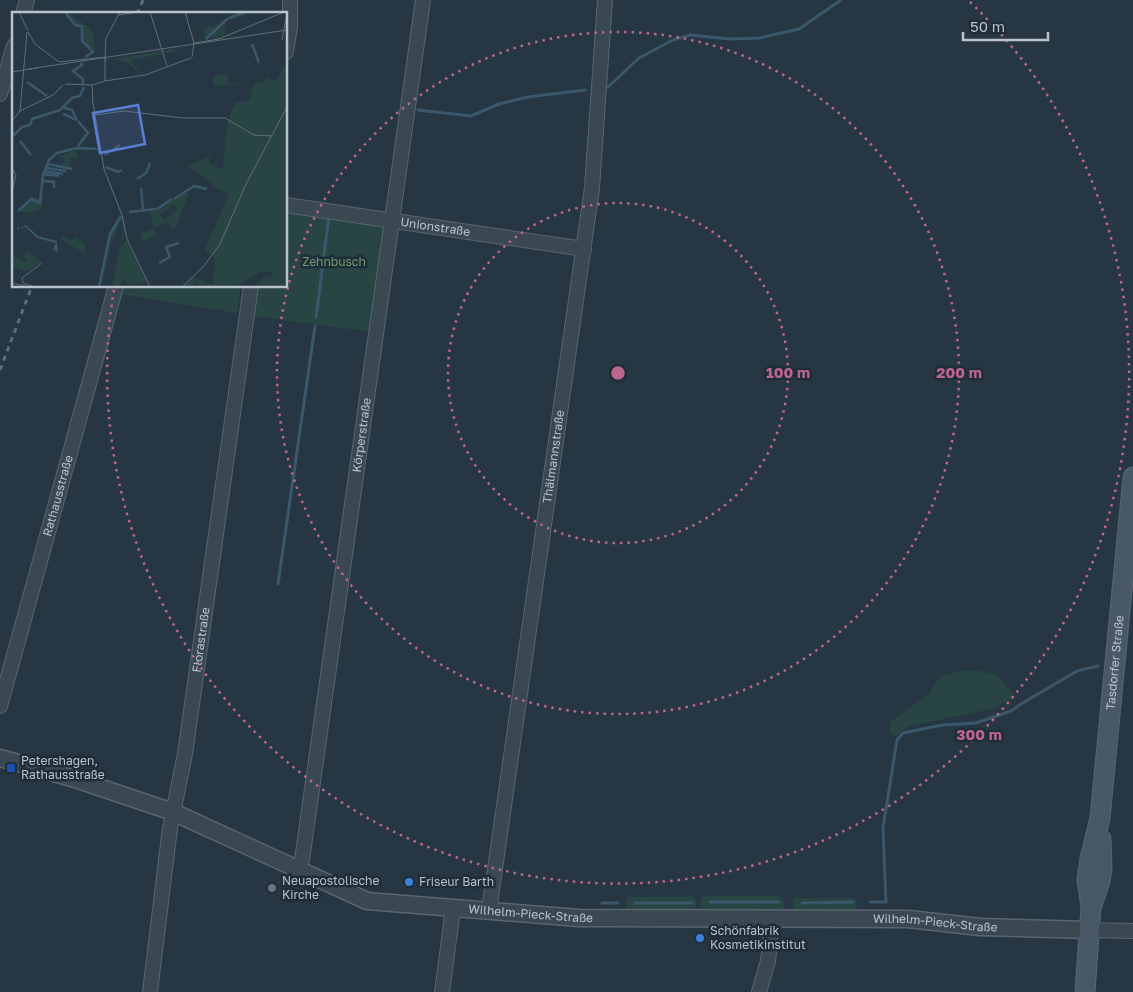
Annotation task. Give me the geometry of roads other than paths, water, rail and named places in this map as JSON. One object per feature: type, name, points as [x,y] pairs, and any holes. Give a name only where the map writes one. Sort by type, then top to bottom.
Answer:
[{"type":"main road","name":"Tasdorfer Straße","points":[[1085,992],[1091,908],[1100,881],[1102,868],[1100,818],[1133,477]]},
{"type":"street","points":[[288,39],[290,0]]},
{"type":"street","name":"Körperstraße","points":[[298,869],[302,860],[423,0]]},
{"type":"street","name":"Thälmannstraße","points":[[489,911],[592,188],[605,0]]},
{"type":"street","points":[[0,94],[12,53]]},
{"type":"street","name":"Unionstraße","points":[[288,205],[584,249]]},
{"type":"street","name":"Rathausstraße","points":[[0,706],[115,288]]},
{"type":"street","name":"Florastraße","points":[[150,992],[173,812],[183,767],[251,288]]},
{"type":"street","name":"Wilhelm-Pieck-Straße","points":[[0,758],[72,778],[173,812],[367,901],[579,918],[908,919],[980,928],[1089,930]]},
{"type":"street","points":[[442,992],[453,909]]},
{"type":"street","points":[[758,992],[768,961],[772,920]]},
{"type":"street","points":[[1089,930],[1133,931]]},
{"type":"waterway","points":[[608,87],[639,58],[673,40],[690,35],[730,39],[759,38],[799,29],[841,0]]},
{"type":"waterway","points":[[418,110],[471,116],[499,104],[528,97],[585,90]]},
{"type":"waterway","points":[[316,317],[329,216]]},
{"type":"waterway","points":[[278,584],[315,326]]},
{"type":"waterway","points":[[870,902],[886,902],[883,828],[897,740],[903,733],[942,725],[976,723],[1011,711],[1077,671],[1098,666]]},
{"type":"waterway","points":[[710,902],[779,902]]},
{"type":"waterway","points":[[802,903],[853,902]]},
{"type":"waterway","points":[[602,903],[618,903]]},
{"type":"waterway","points":[[635,903],[692,903]]},
{"type":"railway","points":[[138,12],[143,0]]},
{"type":"railway","points":[[0,370],[31,288]]},
{"type":"place","name":"Petershagen, Rathausstraße","points":[[11,768]]},
{"type":"place","name":"Friseur Barth","points":[[409,882]]},
{"type":"place","name":"Neuapostolische Kirche","points":[[272,888]]},
{"type":"place","name":"Schönfabrik Kosmetikinstitut","points":[[700,938]]},
{"type":"park label","name":"Zehnbusch","points":[[334,262]]}]
